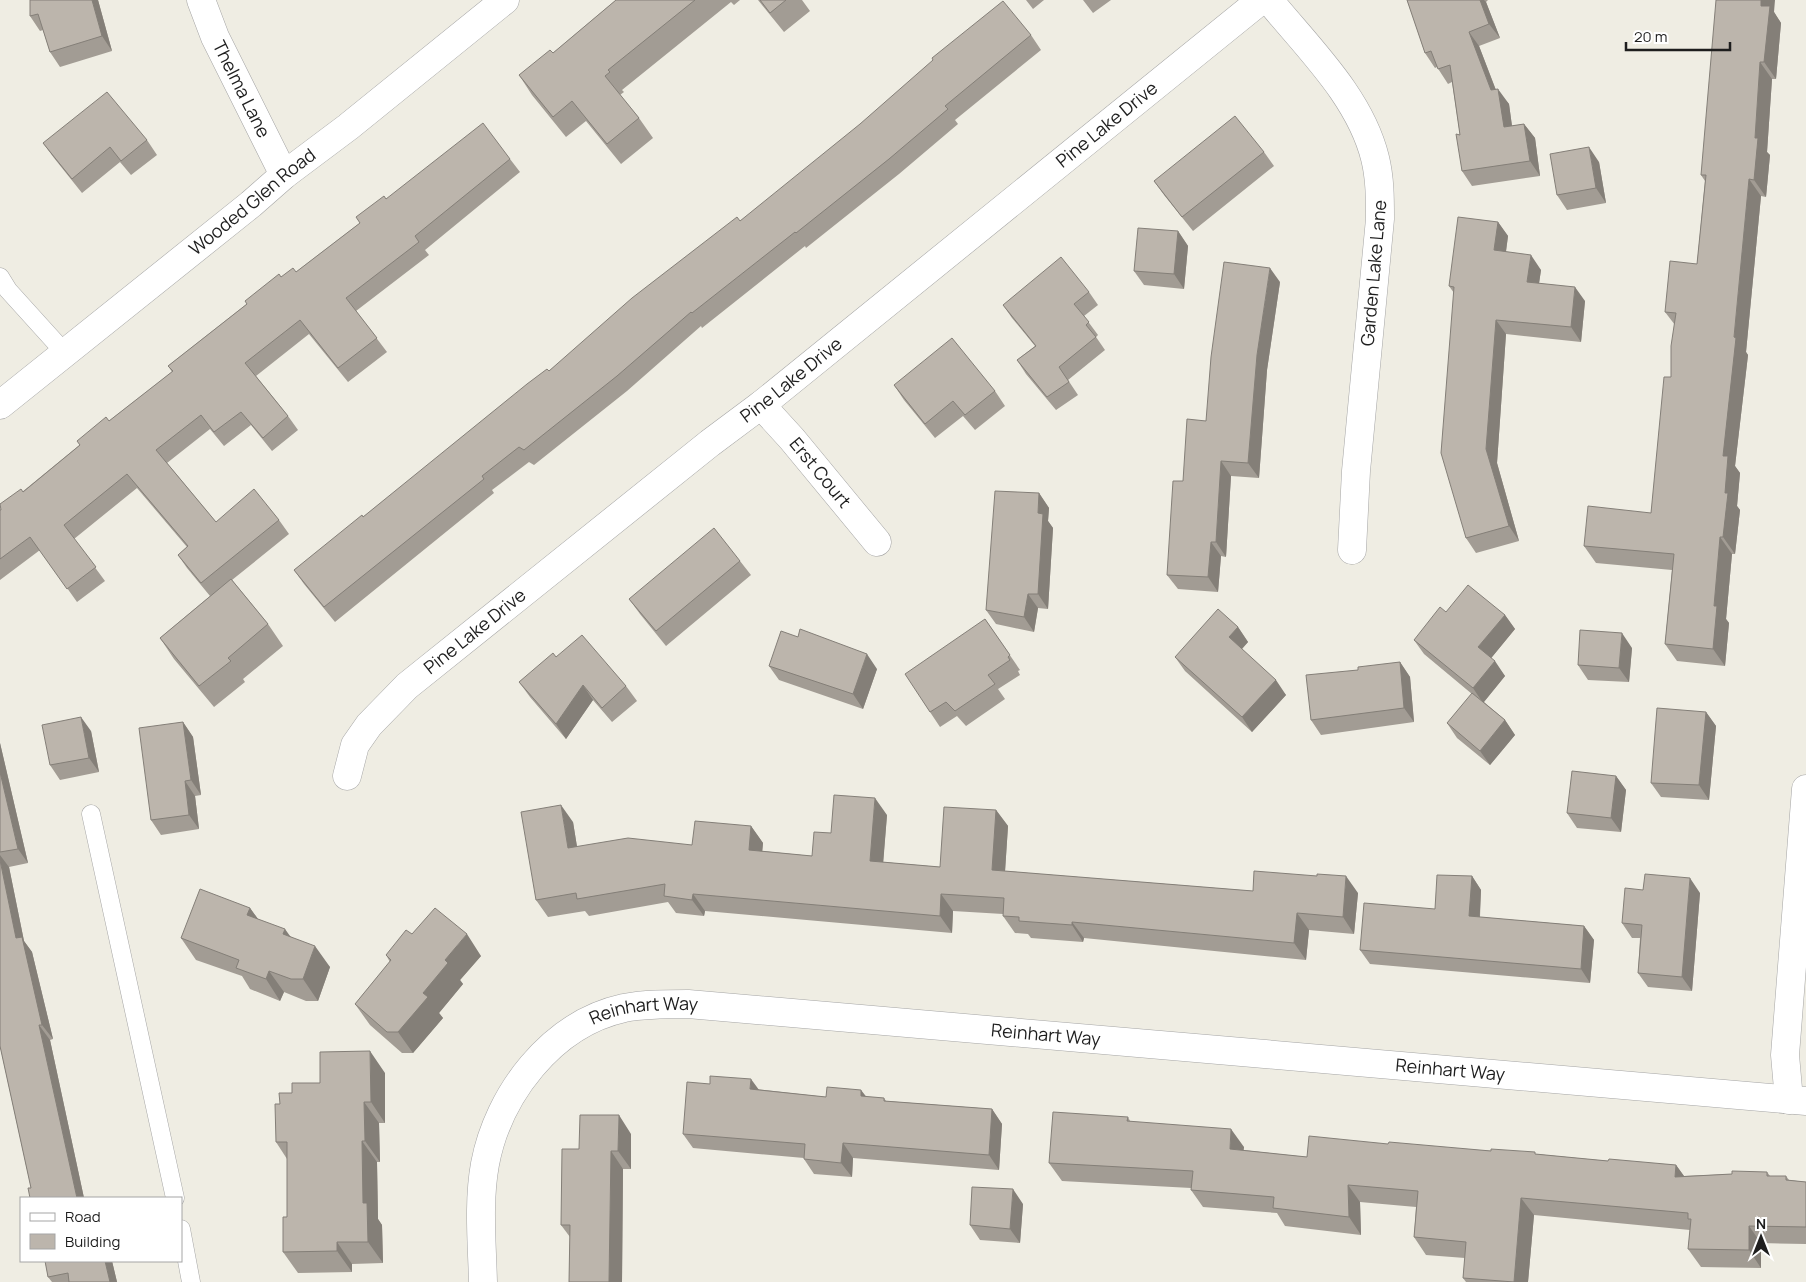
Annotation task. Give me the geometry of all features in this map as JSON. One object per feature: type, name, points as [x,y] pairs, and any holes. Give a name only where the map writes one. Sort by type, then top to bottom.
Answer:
[{"type":"street","name":"Thelma Lane","points":[[200,0],[215,37],[284,175]]},
{"type":"street","name":"Wooded Glen Road","points":[[0,405],[251,204],[284,175],[348,127],[505,0]]},
{"type":"street","name":"Pine Lake Drive","points":[[347,776],[355,745],[369,725],[407,686],[710,443],[761,405],[1261,0]]},
{"type":"street","name":"Garden Lake Lane","points":[[1269,0],[1342,91],[1366,130],[1375,158],[1380,188],[1380,218],[1356,471],[1352,550]]},
{"type":"street","name":"Erst Court","points":[[761,405],[792,439],[876,542]]},
{"type":"street","points":[[1797,1100],[1785,1055],[1806,789]]},
{"type":"street","name":"Reinhart Way","points":[[482,1282],[485,1166],[492,1135],[505,1105],[522,1078],[543,1054],[568,1034],[594,1019],[622,1009],[658,1003],[688,1004],[1797,1100]]},
{"type":"lane","points":[[0,277],[8,290],[65,353]]},
{"type":"lane","points":[[91,814],[175,1197]]},
{"type":"lane","points":[[182,1234],[191,1282]]},
{"type":"building","points":[[30,0],[92,0],[102,36],[50,52],[38,14],[30,16]]},
{"type":"building","points":[[616,0],[695,0],[608,70],[610,72],[605,76],[639,118],[607,144],[572,101],[553,117],[519,75],[550,50],[553,53]]},
{"type":"building","points":[[760,0],[786,0],[770,13]]},
{"type":"building","points":[[1407,0],[1480,0],[1489,24],[1469,32],[1491,90],[1498,89],[1504,127],[1524,124],[1530,161],[1462,171],[1456,134],[1460,135],[1450,65],[1438,69],[1431,51],[1425,53]]},
{"type":"building","points":[[1716,0],[1761,0],[1761,6],[1770,6],[1764,62],[1760,62],[1755,138],[1758,138],[1754,180],[1749,179],[1734,337],[1736,338],[1723,456],[1728,456],[1725,493],[1728,493],[1723,537],[1720,537],[1714,606],[1717,606],[1713,649],[1665,644],[1674,554],[1584,546],[1588,506],[1651,513],[1664,377],[1671,377],[1671,346],[1676,313],[1665,312],[1670,261],[1697,264],[1706,175],[1701,175]]},
{"type":"building","points":[[1003,1],[1031,35],[945,106],[948,109],[889,159],[796,233],[691,312],[617,376],[524,450],[519,447],[482,476],[484,479],[324,607],[294,570],[362,515],[363,517],[527,384],[547,369],[549,371],[632,298],[737,217],[740,221],[860,124],[933,60],[932,58]]},
{"type":"building","points":[[107,92],[147,140],[121,161],[110,147],[72,179],[43,143]]},
{"type":"building","points":[[1235,116],[1264,152],[1182,217],[1154,181]]},
{"type":"building","points":[[483,123],[510,159],[415,236],[419,242],[346,298],[377,338],[338,368],[300,320],[245,363],[288,416],[263,438],[241,412],[214,432],[201,415],[156,450],[216,522],[254,489],[279,520],[201,583],[178,555],[188,546],[127,474],[64,525],[96,567],[67,589],[30,537],[0,559],[0,504],[21,489],[23,492],[80,445],[77,441],[106,417],[109,421],[173,371],[168,366],[247,304],[245,301],[279,274],[281,277],[293,268],[296,272],[360,223],[356,217],[384,196],[386,199]]},
{"type":"building","points":[[1589,147],[1596,188],[1557,195],[1550,154]]},
{"type":"building","points":[[1458,217],[1498,222],[1494,250],[1531,255],[1527,282],[1575,287],[1571,327],[1496,320],[1486,449],[1509,526],[1466,538],[1441,453],[1454,287],[1449,286]]},
{"type":"building","points":[[1138,228],[1178,231],[1174,274],[1134,271]]},
{"type":"building","points":[[1061,257],[1089,292],[1074,304],[1089,322],[1086,325],[1096,337],[1059,367],[1069,382],[1047,397],[1017,360],[1036,346],[1003,305]]},
{"type":"building","points":[[1224,262],[1270,268],[1257,355],[1248,463],[1221,461],[1216,542],[1211,542],[1208,577],[1167,575],[1173,481],[1183,481],[1187,419],[1206,421],[1211,357]]},
{"type":"building","points":[[952,338],[995,391],[965,415],[953,401],[925,424],[894,385]]},
{"type":"building","points":[[995,491],[1039,493],[1038,513],[1043,514],[1038,594],[1028,594],[1024,617],[986,610]]},
{"type":"building","points":[[714,528],[740,561],[656,631],[629,599]]},
{"type":"building","points":[[231,579],[268,624],[228,658],[231,661],[199,686],[160,638]]},
{"type":"building","points":[[1468,585],[1505,615],[1478,647],[1495,661],[1473,688],[1414,640],[1440,607],[1446,612]]},
{"type":"building","points":[[1218,609],[1238,627],[1229,637],[1276,680],[1242,717],[1175,657]]},
{"type":"building","points":[[985,619],[1010,655],[1008,657],[1010,660],[988,675],[995,684],[955,711],[946,702],[930,712],[905,674]]},
{"type":"building","points":[[800,629],[867,654],[853,694],[769,666],[781,631],[798,637]]},
{"type":"building","points":[[1580,630],[1622,633],[1619,668],[1578,665]]},
{"type":"building","points":[[582,635],[626,686],[602,708],[583,685],[556,724],[519,682],[553,653],[556,657]]},
{"type":"building","points":[[1400,662],[1404,708],[1311,720],[1306,675],[1358,670],[1358,667]]},
{"type":"building","points":[[1472,693],[1505,720],[1480,751],[1447,723]]},
{"type":"building","points":[[1657,708],[1706,712],[1699,785],[1651,783]]},
{"type":"building","points":[[81,717],[89,758],[50,765],[42,725]]},
{"type":"building","points":[[183,722],[191,780],[185,781],[189,815],[151,820],[139,728]]},
{"type":"building","points":[[1572,771],[1616,776],[1611,818],[1567,813]]},
{"type":"building","points":[[0,772],[18,849],[0,852]]},
{"type":"building","points":[[834,795],[875,798],[870,861],[940,867],[944,807],[996,810],[992,870],[1253,891],[1254,871],[1317,876],[1317,874],[1346,876],[1343,917],[1297,913],[1294,943],[1072,922],[1072,925],[1019,921],[1019,917],[1003,916],[1004,898],[941,894],[940,916],[693,894],[692,900],[664,896],[665,884],[577,899],[576,893],[536,900],[521,812],[561,805],[568,848],[628,838],[692,845],[695,821],[751,826],[749,850],[812,856],[814,832],[831,833]]},
{"type":"building","points":[[0,860],[16,938],[22,937],[42,1025],[39,1025],[77,1197],[30,1197],[28,1188],[31,1188],[0,1046]]},
{"type":"building","points":[[1645,874],[1690,878],[1682,977],[1638,973],[1642,925],[1622,923],[1625,888],[1643,890]]},
{"type":"building","points":[[1437,875],[1472,876],[1469,916],[1584,926],[1581,969],[1360,950],[1364,903],[1435,909]]},
{"type":"building","points":[[200,889],[250,908],[247,915],[285,929],[283,934],[315,946],[303,979],[291,979],[269,971],[266,979],[236,968],[239,960],[181,938]]},
{"type":"building","points":[[435,908],[467,934],[445,960],[448,963],[423,993],[428,997],[398,1032],[387,1032],[355,1004],[391,960],[386,955],[406,930],[412,934]]},
{"type":"building","points":[[370,1051],[371,1102],[364,1102],[365,1141],[362,1141],[363,1203],[367,1203],[368,1242],[337,1242],[337,1251],[283,1252],[283,1217],[287,1217],[287,1142],[276,1142],[275,1104],[280,1104],[279,1093],[292,1093],[292,1083],[320,1083],[320,1052]]},
{"type":"building","points":[[710,1076],[751,1079],[750,1089],[826,1097],[827,1087],[861,1090],[861,1096],[884,1098],[884,1101],[992,1109],[989,1155],[843,1143],[841,1163],[804,1159],[805,1144],[683,1134],[687,1082],[710,1084]]},
{"type":"building","points":[[1053,1112],[1128,1117],[1127,1121],[1231,1129],[1230,1149],[1307,1157],[1309,1136],[1388,1144],[1389,1142],[1491,1151],[1491,1149],[1535,1152],[1535,1154],[1608,1161],[1609,1159],[1676,1165],[1675,1177],[1732,1174],[1732,1171],[1767,1172],[1767,1176],[1786,1176],[1786,1180],[1806,1182],[1806,1227],[1749,1226],[1749,1250],[1688,1249],[1691,1219],[1688,1219],[1688,1213],[1521,1198],[1514,1282],[1463,1278],[1466,1242],[1414,1237],[1418,1191],[1348,1185],[1349,1217],[1273,1208],[1274,1197],[1191,1190],[1193,1171],[1049,1163]]},
{"type":"building","points":[[580,1115],[619,1115],[618,1151],[611,1151],[609,1282],[569,1282],[570,1225],[561,1225],[562,1149],[579,1149]]},
{"type":"building","points":[[972,1187],[1013,1189],[1010,1229],[970,1225]]},
{"type":"building","points":[[45,1262],[105,1262],[110,1282],[69,1282],[68,1273],[48,1277]]}]
